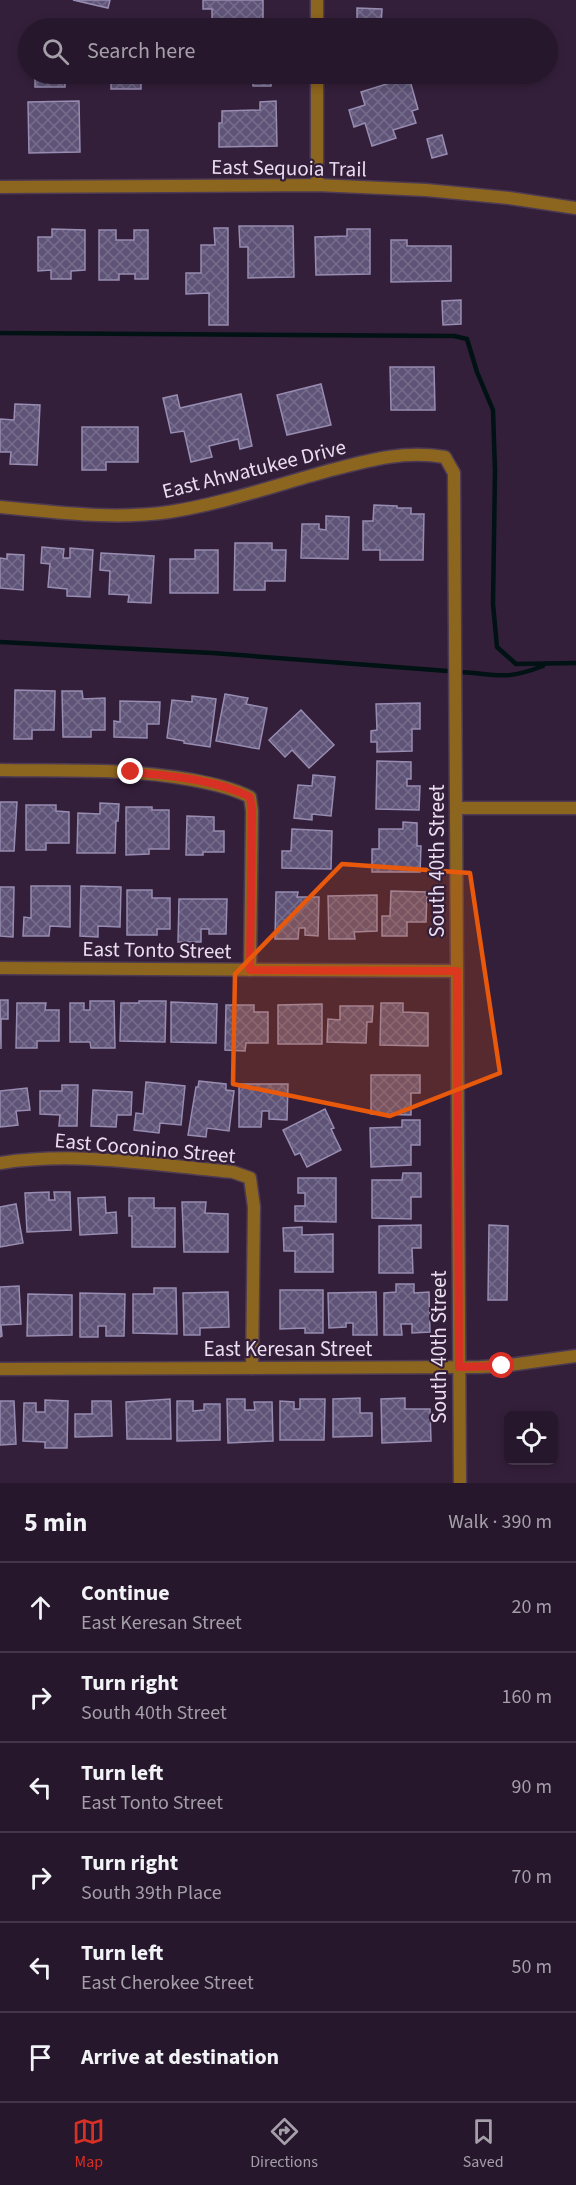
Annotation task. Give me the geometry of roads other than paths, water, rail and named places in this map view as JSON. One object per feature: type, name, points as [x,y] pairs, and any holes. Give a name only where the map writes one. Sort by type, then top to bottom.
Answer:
[{"type":"street","points":[[317,0],[317,18]]},
{"type":"street","points":[[316,185],[317,84]]},
{"type":"street","name":"East Sequoia Trail","points":[[0,188],[316,185],[426,190],[509,198],[576,208]]},
{"type":"street","name":"East Ahwatukee Drive","points":[[0,507],[105,515],[168,512],[234,497],[373,459],[422,453],[445,457]]},
{"type":"street","name":"South 40th Street","points":[[445,457],[454,473],[460,1483]]},
{"type":"street","points":[[0,770],[131,772],[165,775],[236,790],[250,797],[252,811],[250,970]]},
{"type":"street","points":[[456,808],[576,808]]},
{"type":"street","name":"East Tonto Street","points":[[0,968],[457,971]]},
{"type":"street","name":"East Coconino Street","points":[[0,1164],[45,1159],[85,1159],[233,1172],[250,1178],[254,1207],[252,1368]]},
{"type":"street","name":"East Keresan Street","points":[[0,1369],[459,1367],[502,1366],[576,1356]]},
{"type":"waterway","points":[[0,333],[454,336],[467,339],[477,372],[493,410],[495,471],[493,604],[497,647],[516,664],[576,663]]},
{"type":"waterway","points":[[0,642],[213,653],[494,675],[517,674],[543,666]]}]
